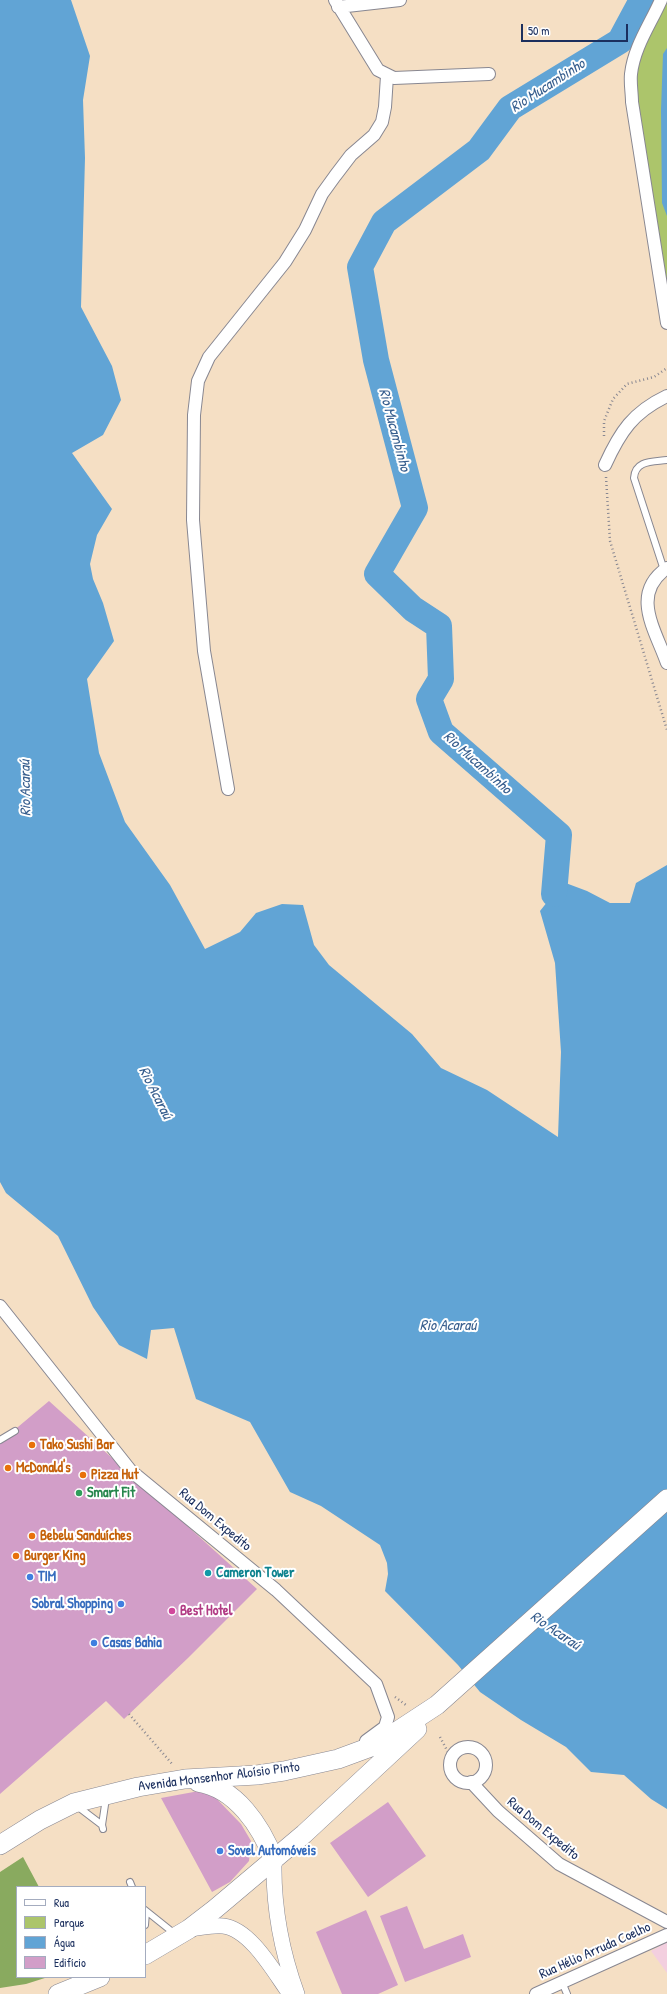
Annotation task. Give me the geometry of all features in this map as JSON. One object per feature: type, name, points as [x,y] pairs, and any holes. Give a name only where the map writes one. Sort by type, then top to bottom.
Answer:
[{"type":"main road","name":"Avenida Monsenhor Aloísio Pinto","points":[[146,1954],[183,1932],[274,1860],[411,1735],[437,1705],[667,1499]]},
{"type":"main road","name":"Avenida Monsenhor Aloísio Pinto","points":[[0,1845],[40,1820],[74,1803],[106,1794],[185,1779],[264,1774],[338,1759],[376,1745],[437,1705]]},
{"type":"main road","points":[[185,1779],[208,1783],[236,1801],[256,1824],[266,1840],[274,1860]]},
{"type":"main road","points":[[58,1994],[98,1978]]},
{"type":"street","points":[[400,0],[336,4],[378,70],[387,76],[394,78],[489,74]]},
{"type":"street","points":[[661,0],[645,30],[636,54],[631,82],[632,102],[667,323]]},
{"type":"street","points":[[228,789],[204,651],[193,520],[194,415],[198,381],[209,357],[286,262],[305,230],[322,194],[351,155],[374,135],[382,122],[385,107],[387,76]]},
{"type":"street","points":[[605,465],[618,437],[631,421],[641,411],[667,396]]},
{"type":"street","points":[[666,569],[649,588],[646,606],[667,662]]},
{"type":"street","name":"Rua Dom Expedito","points":[[0,1306],[131,1471],[276,1590],[376,1684],[388,1717],[385,1726],[375,1735],[338,1759]]},
{"type":"street","points":[[464,1747],[470,1747],[480,1751],[485,1761],[484,1772],[477,1780],[471,1782],[459,1780],[454,1776],[450,1764],[451,1758],[459,1749],[464,1747]]},
{"type":"street","name":"Rua Dom Expedito","points":[[471,1782],[498,1811],[559,1864],[571,1872],[667,1922]]},
{"type":"street","points":[[274,1860],[275,1904],[282,1946],[297,1994]]},
{"type":"street","points":[[183,1932],[224,1926],[236,1930],[269,1964],[290,1994]]},
{"type":"street","name":"Rua Hélio Arruda Coelho","points":[[536,1994],[667,1935]]},
{"type":"lane","points":[[666,569],[634,478],[637,467],[640,464],[667,460]]},
{"type":"lane","points":[[0,1440],[15,1431]]},
{"type":"lane","points":[[74,1803],[102,1827],[106,1794]]},
{"type":"lane","points":[[146,1912],[183,1932]]},
{"type":"lane","points":[[562,1982],[568,1994]]},
{"type":"path","points":[[667,368],[654,377],[627,384],[613,399],[604,422],[610,541],[667,730]]},
{"type":"path","points":[[130,1714],[185,1779]]},
{"type":"path","points":[[440,1737],[451,1758]]},
{"type":"shaded area","points":[[667,1942],[667,1973],[651,1951]]},
{"type":"green space","points":[[661,0],[667,0],[667,323],[631,75]]},
{"type":"green space","points":[[23,1857],[38,1886],[16,1886],[16,1978],[45,1978],[26,1984],[0,1988],[0,1872]]},
{"type":"water","name":"Rio Acaraú","points":[[0,0],[71,0],[90,56],[83,100],[85,158],[81,307],[112,366],[121,400],[103,435],[72,453],[112,509],[97,535],[90,564],[93,579],[103,603],[114,641],[87,679],[99,753],[125,822],[170,885],[205,949],[240,932],[256,913],[282,904],[303,905],[314,945],[329,965],[412,1034],[441,1068],[487,1090],[558,1137],[561,1052],[555,963],[540,911],[563,882],[587,891],[610,903],[630,903],[636,883],[667,865],[667,1809],[651,1799],[624,1775],[591,1772],[566,1747],[521,1720],[480,1692],[458,1665],[385,1591],[388,1574],[387,1563],[380,1545],[321,1506],[290,1492],[250,1422],[196,1399],[174,1328],[151,1330],[147,1359],[119,1345],[93,1307],[58,1236],[6,1193],[0,1182]]},
{"type":"water","points":[[667,48],[667,216],[662,203],[661,110],[663,54]]},
{"type":"building","name":"Sobral Shopping","points":[[49,1401],[257,1589],[124,1719],[106,1701],[0,1794],[0,1442]]},
{"type":"building","name":"Sovel Automóveis","points":[[199,1791],[212,1794],[241,1824],[251,1841],[249,1861],[230,1882],[212,1892],[161,1798]]},
{"type":"building","points":[[388,1802],[426,1856],[368,1897],[330,1843]]},
{"type":"building","points":[[407,1906],[424,1949],[463,1934],[471,1957],[405,1982],[380,1916]]},
{"type":"building","points":[[366,1910],[398,1985],[378,1994],[342,1994],[316,1932]]},
{"type":"waterway","name":"Rio Mucambinho","points":[[554,894],[559,835],[441,732],[429,699],[441,679],[439,626],[413,609],[377,574],[415,508],[376,360],[360,267],[384,222],[479,150],[510,108],[620,41],[642,0]]},
{"type":"place","name":"Tako Sushi Bar","points":[[32,1445]]},
{"type":"place","name":"McDonald's","points":[[8,1468]]},
{"type":"place","name":"Pizza Hut","points":[[83,1475]]},
{"type":"place","name":"Smart Fit","points":[[79,1493]]},
{"type":"place","name":"Bebelu Sanduíches","points":[[32,1536]]},
{"type":"place","name":"Burger King","points":[[16,1556]]},
{"type":"place","name":"Cameron Tower","points":[[208,1573]]},
{"type":"place","name":"TIM","points":[[30,1577]]},
{"type":"place","name":"Sobral Shopping","points":[[121,1604]]},
{"type":"place","name":"Best Hotel","points":[[172,1611]]},
{"type":"place","name":"Casas Bahia","points":[[94,1643]]},
{"type":"place","name":"Sovel Automóveis","points":[[220,1851]]}]
